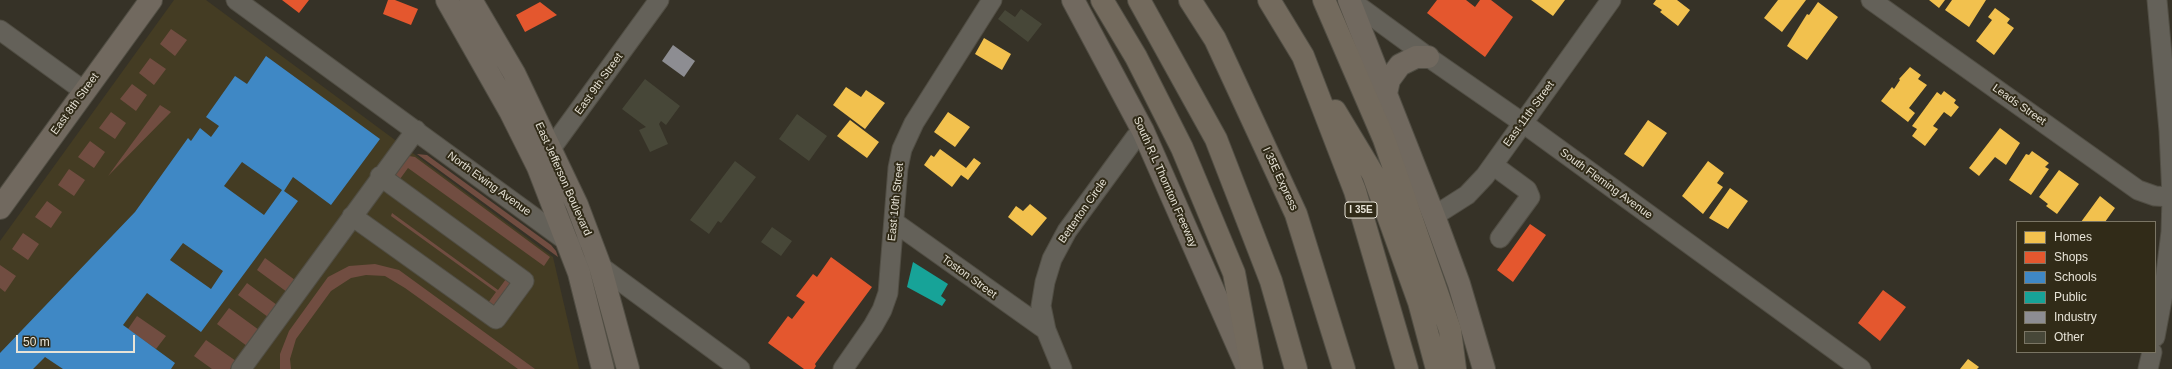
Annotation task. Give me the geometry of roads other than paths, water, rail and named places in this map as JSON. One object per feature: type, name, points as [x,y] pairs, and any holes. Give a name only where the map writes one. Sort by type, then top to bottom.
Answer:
[{"type":"highway","points":[[1102,0],[1136,58],[1182,148],[1234,273],[1252,369]]},
{"type":"highway","points":[[1139,0],[1216,139],[1271,281],[1296,369]]},
{"type":"highway","name":"I 35E Express","points":[[1190,0],[1215,39],[1296,214],[1344,369]]},
{"type":"highway","name":"I 35E","points":[[1270,0],[1303,56],[1355,191],[1407,369]]},
{"type":"highway","points":[[1324,0],[1384,138],[1450,330],[1456,369]]},
{"type":"highway","points":[[1303,56],[1373,174],[1419,302],[1437,369]]},
{"type":"main road","name":"East 8th Street","points":[[0,208],[151,0]]},
{"type":"main road","name":"East Jefferson Boulevard","points":[[447,0],[510,111],[538,167],[579,273],[603,369]]},
{"type":"main road","name":"East Jefferson Boulevard","points":[[471,0],[514,73],[552,149],[577,205],[600,266],[628,369]]},
{"type":"main road","name":"South R L Thornton Freeway","points":[[1073,0],[1143,131],[1248,369]]},
{"type":"main road","points":[[1350,0],[1459,284],[1484,369]]},
{"type":"main road","points":[[1386,94],[1388,80],[1400,65],[1416,57],[1428,58]]},
{"type":"street","name":"North Ewing Avenue","points":[[236,0],[416,130],[740,369]]},
{"type":"street","name":"East 9th Street","points":[[538,167],[659,0]]},
{"type":"street","name":"East 10th Street","points":[[843,369],[873,326],[882,310],[888,293],[898,168],[902,150],[914,123],[992,0]]},
{"type":"street","name":"South Fleming Avenue","points":[[1350,0],[1428,58],[1522,123],[1861,369]]},
{"type":"street","name":"East 11th Street","points":[[1434,216],[1467,195],[1492,165],[1611,0]]},
{"type":"street","name":"Leads Street","points":[[1871,0],[2138,190],[2155,196],[2172,197]]},
{"type":"street","points":[[2155,4],[2168,74],[2172,197],[2171,232],[2164,290],[2156,332]]},
{"type":"street","points":[[0,30],[84,91]]},
{"type":"street","points":[[241,369],[380,176],[416,130]]},
{"type":"street","name":"Betterton Circle","points":[[1062,369],[1046,330],[1041,306],[1045,282],[1052,259],[1067,231],[1135,138],[1143,131]]},
{"type":"street","points":[[1492,165],[1527,190],[1530,197],[1500,238]]},
{"type":"street","points":[[352,216],[496,319],[524,281],[380,176]]},
{"type":"street","name":"Toston Street","points":[[894,222],[1046,330]]},
{"type":"street","points":[[2148,369],[2152,353]]}]
